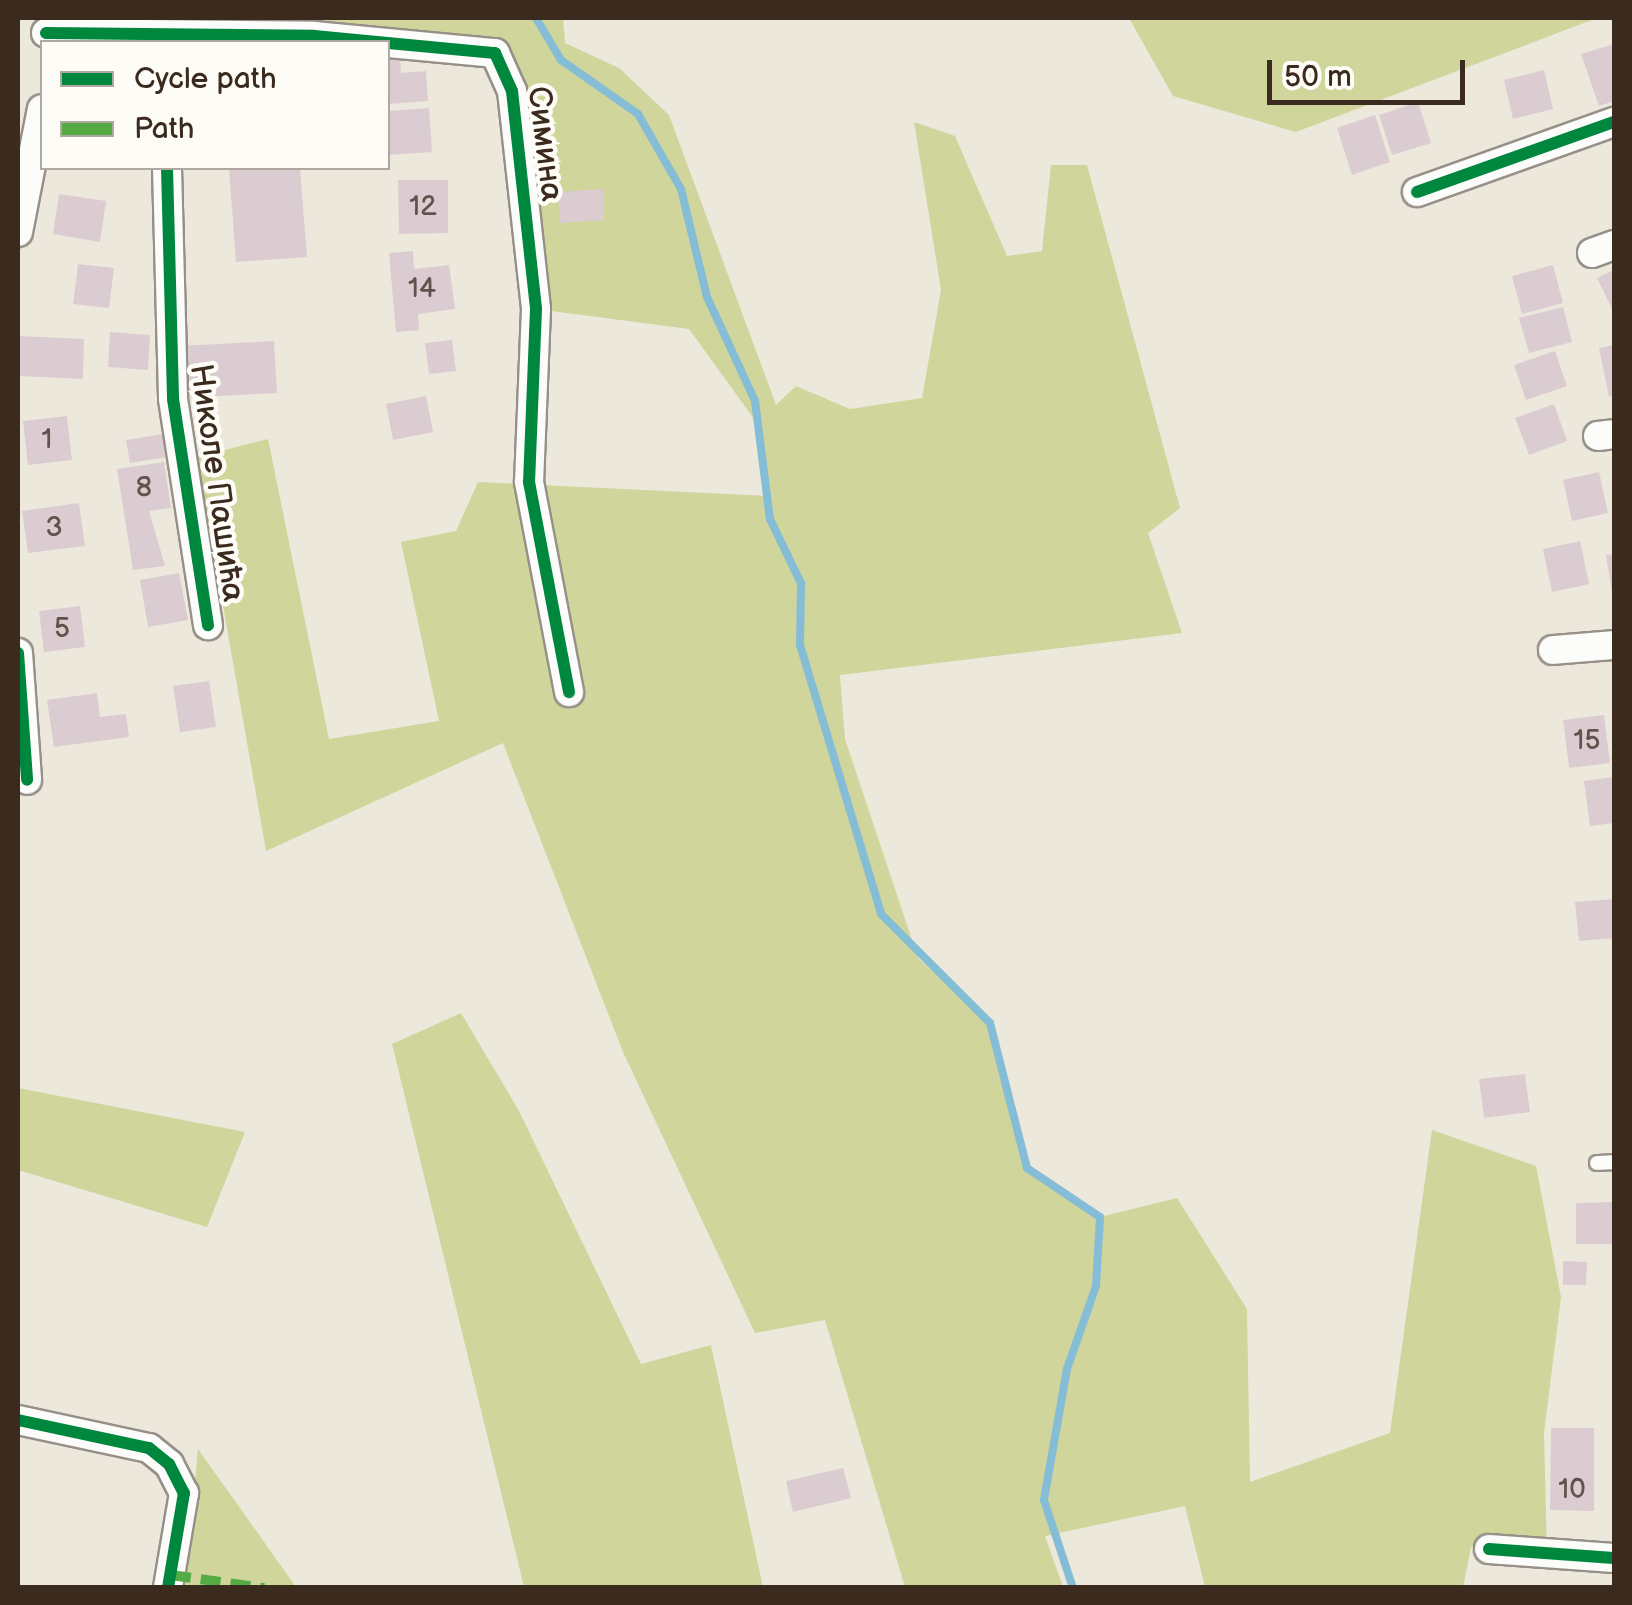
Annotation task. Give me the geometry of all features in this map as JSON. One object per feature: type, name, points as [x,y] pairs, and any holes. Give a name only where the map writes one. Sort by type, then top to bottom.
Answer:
[{"type":"street","name":"Симина","points":[[45,31],[237,40]]},
{"type":"street","name":"Симина","points":[[390,42],[480,46],[506,68],[536,309],[529,482],[568,692]]},
{"type":"street","points":[[18,232],[40,119]]},
{"type":"street","points":[[1417,192],[1614,122]]},
{"type":"street","name":"Николе Пашића","points":[[167,170],[172,399],[208,626]]},
{"type":"street","points":[[1553,650],[1614,645]]},
{"type":"street","points":[[18,652],[26,780]]},
{"type":"street","points":[[18,1420],[149,1448],[169,1464],[184,1493],[168,1588]]},
{"type":"street","points":[[1489,1550],[1614,1558]]},
{"type":"lane","points":[[1597,1163],[1614,1162]]},
{"type":"green space","points":[[263,18],[563,18],[565,43],[619,68],[669,115],[776,405],[796,386],[850,409],[922,398],[941,290],[914,122],[955,136],[1007,256],[1042,251],[1051,165],[1087,165],[1180,508],[1148,533],[1182,633],[840,675],[845,739],[918,958],[990,1023],[1027,1168],[1100,1217],[1177,1198],[1247,1309],[1250,1482],[1390,1433],[1432,1130],[1536,1166],[1561,1297],[1544,1433],[1547,1554],[1471,1547],[1463,1587],[1205,1587],[1185,1506],[1045,1536],[1063,1587],[905,1587],[825,1320],[755,1333],[623,1052],[503,743],[266,851],[197,457],[268,439],[329,739],[439,721],[401,542],[456,531],[478,482],[767,496],[757,423],[689,329],[536,309],[505,68],[390,53],[390,40],[294,40],[264,36]]},
{"type":"green space","points":[[1129,18],[1597,18],[1296,132],[1173,96]]},
{"type":"green space","points":[[461,1013],[519,1111],[641,1364],[711,1345],[763,1587],[524,1587],[392,1044]]},
{"type":"green space","points":[[18,1088],[245,1132],[207,1227],[18,1170]]},
{"type":"green space","points":[[198,1449],[296,1587],[185,1587]]},
{"type":"building","points":[[1614,44],[1614,101],[1599,106],[1581,54]]},
{"type":"building","points":[[400,57],[401,73],[426,71],[428,101],[390,104],[390,58]]},
{"type":"building","points":[[1544,70],[1553,109],[1513,119],[1504,80]]},
{"type":"building","points":[[1418,102],[1431,143],[1392,155],[1379,115]]},
{"type":"building","points":[[429,108],[432,152],[390,155],[390,111]]},
{"type":"building","points":[[1375,115],[1390,162],[1352,175],[1337,128]]},
{"type":"building","points":[[229,170],[300,170],[307,257],[236,262]]},
{"type":"building","points":[[398,180],[448,180],[448,233],[399,234]]},
{"type":"building","points":[[603,189],[604,220],[560,223],[558,192]]},
{"type":"building","points":[[59,194],[106,201],[100,242],[53,234]]},
{"type":"building","points":[[413,251],[414,269],[449,265],[455,309],[418,314],[419,330],[396,332],[389,253]]},
{"type":"building","points":[[78,264],[114,268],[109,308],[73,304]]},
{"type":"building","points":[[1553,265],[1563,303],[1522,314],[1512,276]]},
{"type":"building","points":[[1614,270],[1614,313],[1597,278]]},
{"type":"building","points":[[1563,307],[1572,342],[1529,353],[1519,318]]},
{"type":"building","points":[[110,332],[150,335],[148,370],[108,367]]},
{"type":"building","points":[[18,336],[84,339],[83,379],[18,376]]},
{"type":"building","points":[[452,340],[456,371],[429,374],[425,343]]},
{"type":"building","points":[[274,341],[277,393],[181,398],[178,346]]},
{"type":"building","points":[[1614,345],[1614,395],[1609,397],[1599,348]]},
{"type":"building","points":[[1555,351],[1567,386],[1526,400],[1514,365]]},
{"type":"building","points":[[426,396],[433,432],[393,440],[386,404]]},
{"type":"building","points":[[1554,404],[1567,441],[1529,455],[1515,418]]},
{"type":"building","points":[[67,416],[72,460],[28,465],[23,421]]},
{"type":"building","points":[[163,434],[166,457],[130,463],[126,440]]},
{"type":"building","points":[[164,462],[171,508],[149,511],[165,566],[133,570],[117,469]]},
{"type":"building","points":[[1599,472],[1608,513],[1572,521],[1563,480]]},
{"type":"building","points":[[79,503],[85,546],[28,553],[22,511]]},
{"type":"building","points":[[1580,541],[1589,584],[1552,592],[1543,549]]},
{"type":"building","points":[[1614,554],[1614,592],[1612,593],[1606,555]]},
{"type":"building","points":[[179,573],[188,620],[148,627],[140,580]]},
{"type":"building","points":[[80,606],[85,647],[44,652],[39,611]]},
{"type":"building","points":[[209,681],[216,727],[180,732],[173,686]]},
{"type":"building","points":[[97,693],[100,717],[126,714],[129,737],[54,747],[47,700]]},
{"type":"building","points":[[1604,715],[1610,763],[1569,768],[1563,720]]},
{"type":"building","points":[[1614,777],[1614,823],[1590,826],[1584,781]]},
{"type":"building","points":[[1614,899],[1614,938],[1579,941],[1575,902]]},
{"type":"building","points":[[1525,1074],[1530,1112],[1484,1118],[1479,1079]]},
{"type":"building","points":[[1614,1202],[1614,1244],[1576,1244],[1576,1203]]},
{"type":"building","points":[[1563,1261],[1587,1262],[1586,1285],[1563,1285]]},
{"type":"building","points":[[1551,1428],[1594,1428],[1594,1511],[1550,1510]]},
{"type":"building","points":[[843,1468],[851,1498],[793,1512],[786,1481]]},
{"type":"waterway","points":[[536,18],[561,60],[638,114],[681,189],[707,297],[755,401],[770,519],[801,583],[800,645],[881,914],[990,1023],[1027,1168],[1100,1217],[1096,1286],[1067,1369],[1044,1500],[1073,1588]]},
{"type":"marked path","points":[[171,1575],[264,1588]]},
{"type":"cycle path","points":[[46,33],[314,36],[357,40]]},
{"type":"cycle path","points":[[390,43],[495,53],[512,91],[536,309],[529,482],[569,692]]},
{"type":"cycle path","points":[[1417,192],[1614,122]]},
{"type":"cycle path","points":[[167,170],[173,399],[208,625]]},
{"type":"cycle path","points":[[18,653],[27,780]]},
{"type":"cycle path","points":[[18,1420],[149,1448],[169,1464],[184,1493],[168,1588]]},
{"type":"cycle path","points":[[1489,1549],[1614,1558]]}]
